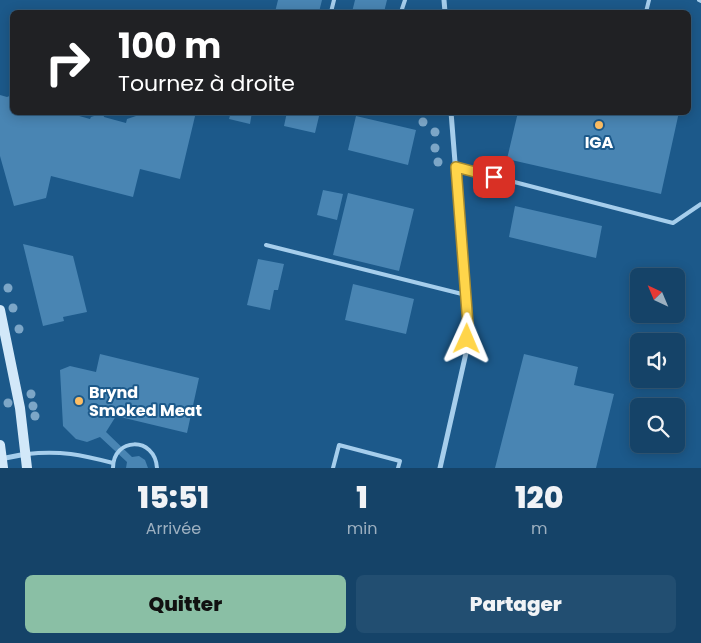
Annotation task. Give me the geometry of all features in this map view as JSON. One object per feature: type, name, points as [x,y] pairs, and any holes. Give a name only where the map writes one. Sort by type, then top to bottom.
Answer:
[{"type":"main road","points":[[0,310],[14,370],[27,468]]},
{"type":"main road","points":[[0,445],[2,462]]},
{"type":"street","points":[[440,468],[466,353],[468,325],[451,115]]},
{"type":"street","points":[[2,462],[26,454]]},
{"type":"lane","points":[[456,167],[673,222],[701,204]]},
{"type":"lane","points":[[266,245],[466,295]]},
{"type":"lane","points":[[114,468],[113,463],[116,456],[127,446],[141,445],[153,454],[157,468]]},
{"type":"lane","points":[[333,468],[339,445],[400,461],[398,468]]},
{"type":"lane","points":[[26,454],[48,451],[74,453],[113,463]]},
{"type":"building","points":[[278,0],[322,0],[320,10],[276,10]]},
{"type":"building","points":[[355,0],[387,0],[384,10],[352,10]]},
{"type":"building","points":[[0,95],[10,96],[10,115],[76,115],[90,119],[97,115],[104,115],[104,117],[126,123],[127,119],[139,115],[195,115],[180,179],[140,169],[133,197],[51,176],[46,198],[14,206],[0,156]]},
{"type":"building","points":[[230,115],[252,115],[250,124],[229,119]]},
{"type":"building","points":[[286,115],[319,115],[315,133],[284,126]]},
{"type":"building","points":[[517,115],[678,115],[661,194],[507,159]]},
{"type":"building","points":[[356,116],[416,130],[408,165],[348,150]]},
{"type":"building","points":[[323,190],[343,194],[337,220],[317,215]]},
{"type":"building","points":[[348,193],[414,209],[399,271],[333,255]]},
{"type":"building","points":[[515,206],[602,226],[596,258],[509,237]]},
{"type":"building","points":[[23,244],[73,256],[87,312],[63,317],[64,321],[43,326]]},
{"type":"building","points":[[258,259],[284,264],[278,290],[274,290],[270,310],[247,305]]},
{"type":"building","points":[[353,284],[414,299],[406,334],[345,320]]},
{"type":"building","points":[[100,354],[199,378],[187,433],[116,416],[106,432],[132,457],[139,456],[145,460],[148,468],[126,468],[127,462],[100,437],[87,442],[76,439],[63,426],[60,370],[70,366],[96,372]]},
{"type":"building","points":[[524,354],[578,367],[574,385],[614,394],[596,468],[495,468]]},
{"type":"place","name":"IGA","points":[[599,125]]},
{"type":"place","name":"Brynd Smoked Meat","points":[[79,401]]},
{"type":"route","points":[[467,339],[468,325],[456,167],[494,177]]}]
